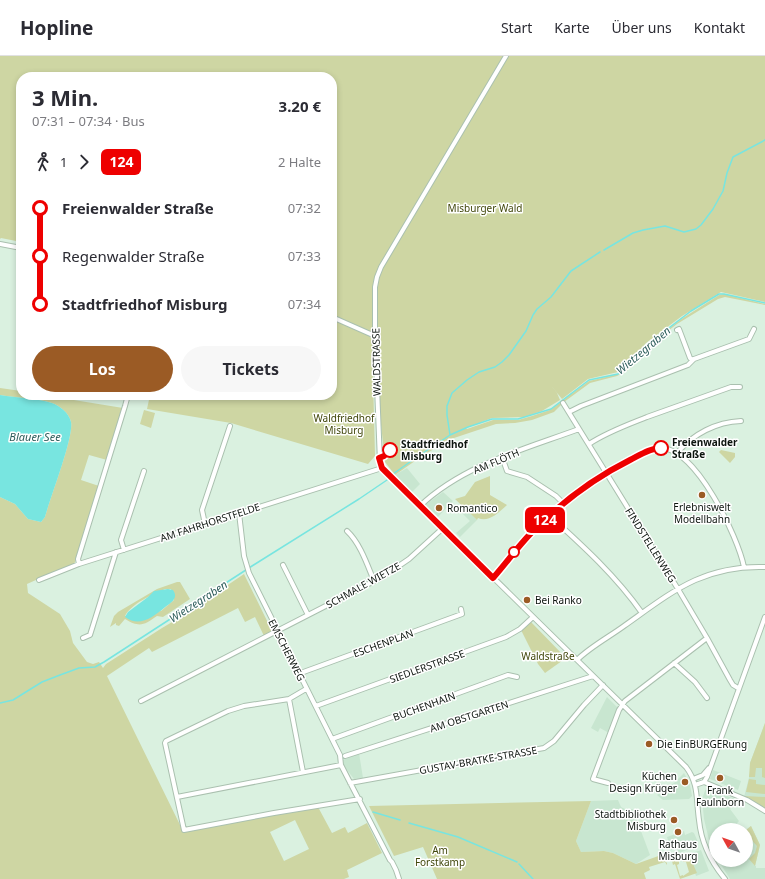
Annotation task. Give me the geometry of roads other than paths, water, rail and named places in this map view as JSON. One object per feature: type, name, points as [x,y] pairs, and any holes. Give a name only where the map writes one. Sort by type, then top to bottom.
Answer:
[{"type":"street","name":"WALDSTRASSE","points":[[382,468],[379,458],[375,336],[375,287],[377,277],[381,267],[506,56]]},
{"type":"street","points":[[0,244],[16,247]]},
{"type":"street","points":[[337,319],[375,336]]},
{"type":"street","points":[[677,330],[679,329],[690,358],[693,360]]},
{"type":"street","points":[[569,412],[688,365],[694,358],[749,339],[754,329]]},
{"type":"street","points":[[589,444],[613,430],[671,408],[731,387],[740,387]]},
{"type":"street","points":[[80,564],[78,559],[127,400]]},
{"type":"street","name":"FINDSTELLENWEG","points":[[563,403],[678,589],[733,685],[738,688]]},
{"type":"street","points":[[677,453],[688,441],[711,427],[728,421],[741,421]]},
{"type":"street","points":[[205,524],[202,510],[230,426]]},
{"type":"street","name":"AM FLÖTH","points":[[420,506],[439,490],[484,464],[579,429]]},
{"type":"street","points":[[493,578],[526,539],[564,504],[607,473],[656,448],[668,449],[677,453],[704,481],[717,502],[740,552],[744,567]]},
{"type":"street","points":[[502,457],[508,471],[527,477],[556,496],[564,504]]},
{"type":"street","points":[[382,468],[686,767],[695,785],[702,836],[713,861],[725,879]]},
{"type":"street","name":"AM FAHRHORSTFELDE","points":[[39,580],[116,552],[382,468]]},
{"type":"street","points":[[124,550],[121,540],[144,471]]},
{"type":"street","name":"EMSCHERWEG","points":[[239,513],[242,542],[248,571],[277,632],[340,755],[341,764],[350,782]]},
{"type":"street","points":[[550,516],[608,571],[625,590],[642,613]]},
{"type":"street","name":"SCHMALE WIETZE","points":[[141,701],[212,663],[277,632],[374,581],[409,559],[443,528]]},
{"type":"street","points":[[347,531],[352,535],[374,581]]},
{"type":"street","points":[[83,638],[90,635],[116,552]]},
{"type":"street","points":[[283,565],[308,615]]},
{"type":"street","points":[[577,660],[678,589],[719,571],[744,567],[765,567]]},
{"type":"street","name":"ESCHENPLAN","points":[[298,674],[462,614],[460,609]]},
{"type":"street","name":"SIEDLERSTRASSE","points":[[316,706],[506,637],[520,629],[533,617]]},
{"type":"street","points":[[704,782],[710,771],[711,764],[738,688],[765,617]]},
{"type":"street","points":[[759,633],[765,636]]},
{"type":"street","points":[[608,783],[593,779],[625,701],[707,638]]},
{"type":"street","points":[[674,663],[695,682],[707,698]]},
{"type":"street","name":"BUCHENHAIN","points":[[332,739],[508,675],[517,677]]},
{"type":"street","name":"AM OBSTGARTEN","points":[[345,756],[593,676]]},
{"type":"street","name":"GUSTAV-BRATKE-STRASSE","points":[[350,782],[544,748],[554,741],[603,685]]},
{"type":"street","points":[[306,689],[289,699],[244,706],[228,711],[166,741],[165,745],[184,830],[360,799]]},
{"type":"street","points":[[289,699],[303,772]]},
{"type":"street","points":[[177,796],[341,764]]},
{"type":"street","points":[[693,779],[703,775],[711,764]]},
{"type":"street","points":[[350,782],[396,870],[399,879]]},
{"type":"street","points":[[695,785],[704,782],[747,800],[765,811]]},
{"type":"water","name":"Blauer See","points":[[0,395],[16,397],[16,400],[39,400],[52,403],[64,410],[70,419],[71,430],[45,517],[41,522],[28,519],[15,504],[0,497]]},
{"type":"water","points":[[168,589],[173,590],[175,598],[171,603],[151,618],[135,622],[125,617],[128,612],[154,591]]},
{"type":"waterway","points":[[604,250],[633,233],[643,230],[665,226],[684,232],[696,229],[701,225],[713,209],[723,191],[727,173],[733,157],[765,140]]},
{"type":"waterway","points":[[450,435],[447,406],[452,393],[479,372],[495,367],[502,362],[509,355],[526,331],[537,309],[551,297],[571,271],[600,252]]},
{"type":"waterway","name":"Wietzegraben","points":[[393,474],[450,435],[492,419],[518,419],[551,409],[589,380],[618,374],[624,370],[648,344],[691,311],[719,294],[765,303]]},
{"type":"waterway","name":"Wietzegraben","points":[[0,703],[13,700],[42,682],[79,668],[95,667],[104,662],[387,480]]},
{"type":"waterway","points":[[373,812],[400,820]]},
{"type":"waterway","points":[[409,823],[458,837],[517,862]]},
{"type":"waterway","points":[[519,864],[533,879]]},
{"type":"place","name":"Freienwalder Straße","points":[[661,448]]},
{"type":"place","name":"Stadtfriedhof Misburg","points":[[390,450]]},
{"type":"place","name":"Erlebniswelt Modellbahn","points":[[702,495]]},
{"type":"place","name":"Romantico","points":[[439,508]]},
{"type":"place","name":"Bei Ranko","points":[[527,600]]},
{"type":"place","name":"Die EinBURGERung","points":[[649,744]]},
{"type":"place","name":"Frank Faulnborn","points":[[720,778]]},
{"type":"place","name":"Küchen Design Krüger","points":[[685,782]]},
{"type":"place","name":"Stadtbibliothek Misburg","points":[[674,820]]},
{"type":"place","name":"Rathaus Misburg","points":[[678,832]]},
{"type":"park label","name":"Misburger Wald","points":[[485,208]]},
{"type":"park label","name":"Waldfriedhof Misburg","points":[[344,424]]},
{"type":"park label","name":"Waldstraße","points":[[548,656]]},
{"type":"park label","name":"Am Forstkamp","points":[[440,856]]}]
